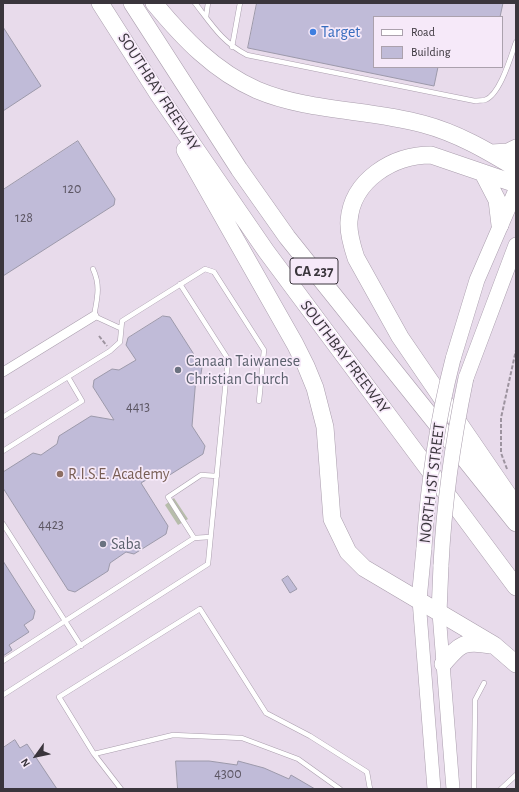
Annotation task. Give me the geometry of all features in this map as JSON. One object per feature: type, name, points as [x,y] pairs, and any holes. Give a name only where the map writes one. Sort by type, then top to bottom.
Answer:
[{"type":"highway","name":"SOUTHBAY FREEWAY","points":[[100,3],[158,94],[266,251],[516,587]]},
{"type":"highway","name":"SOUTHBAY FREEWAY","points":[[132,3],[239,169],[287,237],[516,523]]},
{"type":"highway","points":[[154,3],[175,29],[200,53],[228,74],[258,90],[295,101],[423,123],[453,133],[492,153],[516,168]]},
{"type":"highway","points":[[158,94],[187,154],[295,344],[315,388],[325,427],[332,519],[348,552],[364,568],[494,645],[516,664]]},
{"type":"highway","points":[[492,153],[508,152],[516,148]]},
{"type":"highway","points":[[516,184],[431,156],[418,155],[399,160],[381,169],[365,183],[354,200],[350,212],[350,233],[354,251],[363,272],[400,337],[516,506]]},
{"type":"highway","points":[[483,172],[497,200],[500,225]]},
{"type":"highway","points":[[443,664],[461,645],[475,642],[494,645]]},
{"type":"main road","name":"NORTH 1ST STREET","points":[[434,789],[419,600],[434,453],[443,399],[469,303],[500,225],[516,190]]},
{"type":"main road","name":"NORTH 1ST STREET","points":[[453,789],[439,613],[446,499],[452,454],[466,378],[516,245]]},
{"type":"street","points":[[3,372],[94,316]]},
{"type":"lane","points":[[195,3],[220,36],[232,47],[247,55],[475,100],[485,100],[494,94],[507,67],[516,42]]},
{"type":"lane","points":[[206,17],[208,3]]},
{"type":"lane","points":[[232,47],[240,3]]},
{"type":"lane","points":[[93,269],[98,279],[99,290],[94,316],[120,328]]},
{"type":"lane","points":[[3,417],[110,351],[120,342],[120,328],[122,321],[205,269],[214,272],[264,350],[259,401]]},
{"type":"lane","points":[[3,695],[208,564],[228,359],[180,284]]},
{"type":"lane","points":[[3,451],[82,401],[68,377]]},
{"type":"lane","points":[[194,538],[168,497],[201,475],[217,476]]},
{"type":"lane","points":[[3,524],[81,646]]},
{"type":"lane","points":[[3,661],[194,538],[210,537]]},
{"type":"lane","points":[[122,789],[94,754],[59,697],[200,609],[266,713],[310,736],[367,772],[370,789]]},
{"type":"lane","points":[[474,789],[475,700],[484,683]]},
{"type":"lane","points":[[94,754],[173,735],[242,738],[298,760],[340,789]]},
{"type":"lane","points":[[501,789],[516,775]]},
{"type":"path","points":[[99,336],[110,351]]},
{"type":"path","points":[[509,473],[501,453],[501,418],[516,350]]},
{"type":"green space","points":[[174,498],[188,519],[178,525],[165,505]]},
{"type":"building","name":"Target","points":[[257,3],[503,3],[500,16],[373,16],[373,68],[438,68],[434,86],[248,48]]},
{"type":"building","points":[[3,27],[41,86],[3,111]]},
{"type":"building","points":[[78,141],[115,199],[114,205],[3,276],[3,190]]},
{"type":"building","points":[[163,316],[170,317],[202,367],[201,374],[196,377],[192,426],[205,446],[203,454],[168,476],[156,474],[141,483],[168,526],[166,534],[134,554],[126,552],[110,563],[108,571],[75,592],[68,590],[3,488],[3,472],[33,453],[41,455],[57,444],[59,436],[91,416],[114,420],[93,387],[94,380],[112,369],[119,370],[136,360],[126,345],[128,338]]},
{"type":"building","points":[[3,561],[35,611],[33,619],[24,625],[29,632],[9,645],[12,650],[3,656]]},
{"type":"building","points":[[288,576],[297,589],[290,593],[282,580]]},
{"type":"building","points":[[15,740],[20,748],[27,744],[57,789],[3,789],[3,748]]},
{"type":"building","points":[[176,761],[209,761],[237,765],[238,761],[264,768],[289,779],[291,775],[315,789],[178,789]]},
{"type":"place","name":"Target","points":[[313,32]]},
{"type":"place","name":"Canaan Taiwanese Christian Church","points":[[178,370]]},
{"type":"place","name":"R.I.S.E. Academy","points":[[60,474]]},
{"type":"place","name":"Saba","points":[[103,544]]}]
